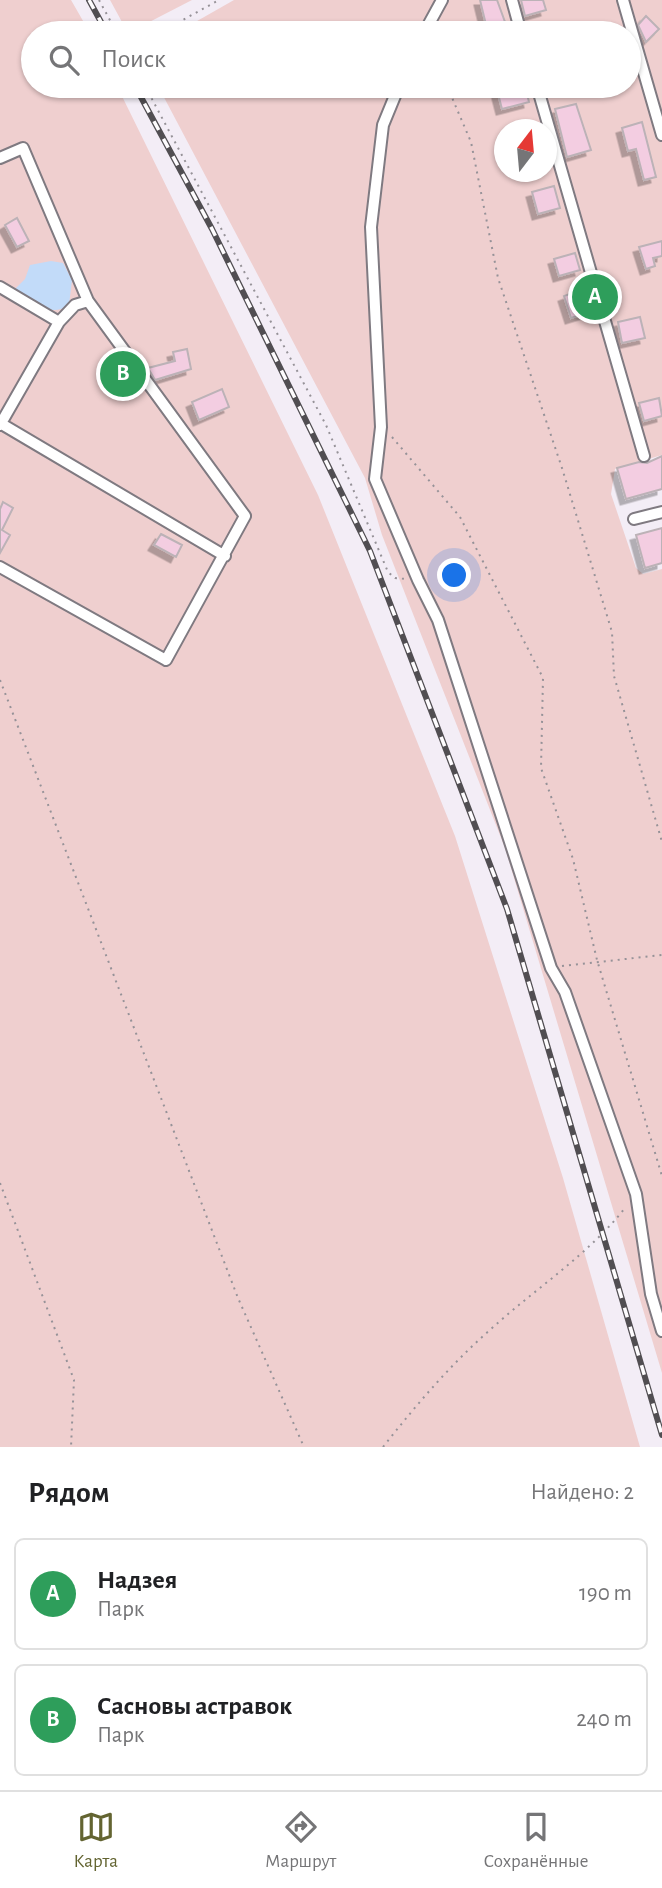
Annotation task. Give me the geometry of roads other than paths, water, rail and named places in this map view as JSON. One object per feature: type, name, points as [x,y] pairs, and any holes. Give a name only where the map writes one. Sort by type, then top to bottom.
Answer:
[{"type":"street","points":[[431,21],[442,0]]},
{"type":"street","points":[[512,0],[518,21]]},
{"type":"street","points":[[623,0],[629,21]]},
{"type":"street","points":[[641,62],[662,135]]},
{"type":"street","points":[[394,98],[383,125],[371,227],[374,348],[381,427],[375,478],[438,620],[551,968],[565,992],[636,1194],[651,1293],[662,1331]]},
{"type":"street","points":[[540,98],[644,456]]},
{"type":"street","points":[[0,158],[23,148],[89,301],[245,516],[166,660],[0,567]]},
{"type":"street","points":[[0,287],[60,322]]},
{"type":"street","points":[[89,301],[75,305],[60,322],[0,424],[225,556]]},
{"type":"street","points":[[634,519],[662,512]]},
{"type":"water","points":[[51,261],[63,263],[72,280],[69,305],[62,309],[40,307],[15,289],[25,279],[30,265]]},
{"type":"railway","points":[[89,0],[100,21]]},
{"type":"railway","points":[[141,98],[212,229],[370,551],[507,909],[662,1435]]},
{"type":"place","name":"Надзея","points":[[595,297]]},
{"type":"place","name":"Сасновы астравок","points":[[123,374]]}]
